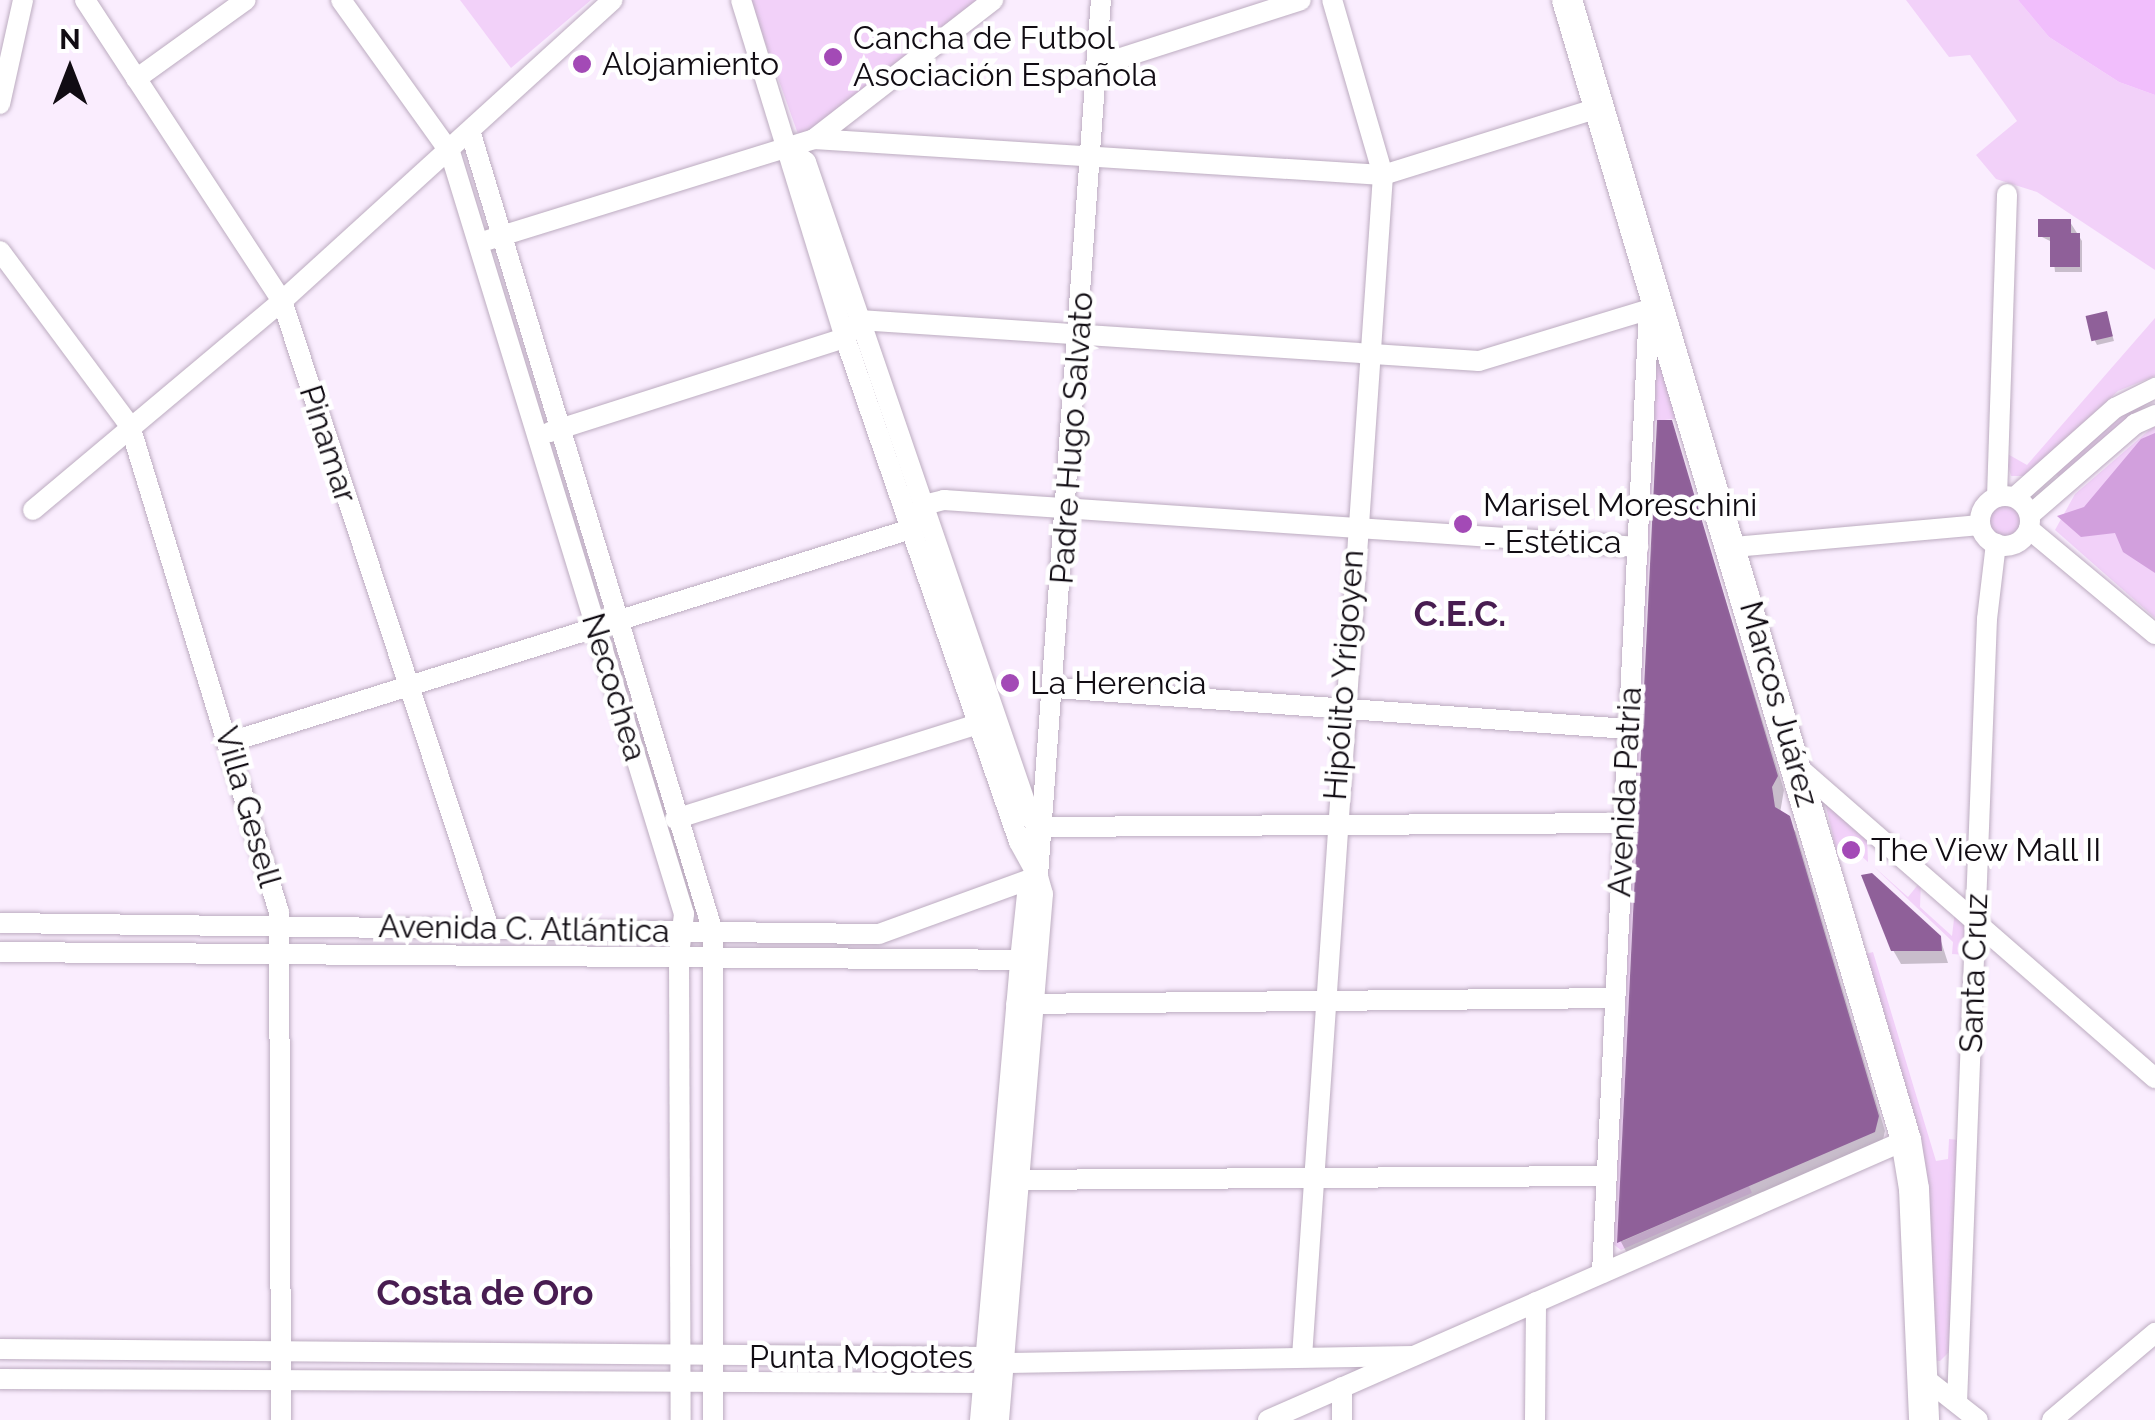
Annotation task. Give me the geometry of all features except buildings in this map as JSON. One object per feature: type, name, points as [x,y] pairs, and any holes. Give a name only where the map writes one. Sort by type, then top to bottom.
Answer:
[{"type":"main road","name":"Marcos Juárez","points":[[1566,0],[1654,308],[1734,547],[1906,1140],[1914,1189],[1924,1420]]},
{"type":"street","points":[[0,104],[23,0]]},
{"type":"street","name":"Pinamar","points":[[86,0],[282,300],[489,928]]},
{"type":"street","points":[[136,78],[246,0]]},
{"type":"street","name":"Necochea","points":[[341,0],[450,152],[684,932],[681,1420]]},
{"type":"street","points":[[33,510],[282,300],[471,134],[614,0]]},
{"type":"street","points":[[741,0],[790,150],[788,168],[845,338],[1019,842],[1038,876]]},
{"type":"street","points":[[478,243],[814,140],[993,0]]},
{"type":"street","name":"Padre Hugo Salvato","points":[[1000,1420],[998,1360],[1028,960],[1043,894],[1038,876],[1068,508],[1101,0]]},
{"type":"street","points":[[1096,66],[1301,0]]},
{"type":"street","name":"Hipólito Yrigoyen","points":[[1302,1358],[1309,1178],[1333,824],[1383,174],[1332,0]]},
{"type":"street","points":[[814,140],[1383,174],[1598,108]]},
{"type":"street","name":"Necochea","points":[[471,134],[675,819],[713,932],[714,1420]]},
{"type":"street","points":[[790,150],[806,162],[859,320],[929,503],[1031,819],[1043,828]]},
{"type":"street","points":[[2007,194],[2006,497],[2155,634]]},
{"type":"street","name":"Villa Gesell","points":[[0,251],[130,426],[230,742],[282,927],[276,956],[281,1420]]},
{"type":"street","points":[[859,320],[1479,361],[1654,308]]},
{"type":"street","name":"Avenida Patria","points":[[1602,1274],[1628,729],[1654,308]]},
{"type":"street","points":[[537,436],[845,338],[859,320]]},
{"type":"street","points":[[2155,388],[2115,408],[2006,497],[1982,511],[1980,525],[1996,544],[2015,544],[2029,522],[2135,424],[2155,415]]},
{"type":"street","points":[[929,503],[1068,508],[1638,547]]},
{"type":"street","points":[[230,742],[911,529],[929,503]]},
{"type":"street","points":[[1734,547],[1980,525]]},
{"type":"street","name":"Santa Cruz","points":[[1957,1404],[1986,619],[1996,544]]},
{"type":"street","points":[[1055,688],[1628,729]]},
{"type":"street","points":[[675,819],[978,724]]},
{"type":"street","points":[[1797,766],[1976,918],[2155,1078]]},
{"type":"street","points":[[1019,842],[1043,828],[1624,823]]},
{"type":"street","name":"Avenida C. Atlántica","points":[[0,924],[897,931],[1038,876]]},
{"type":"street","name":"Avenida C. Atlántica","points":[[0,952],[715,961],[1028,960]]},
{"type":"street","points":[[1025,1004],[1615,998]]},
{"type":"street","points":[[1268,1420],[1906,1140]]},
{"type":"street","points":[[1012,1180],[1606,1176]]},
{"type":"street","points":[[1535,1420],[1536,1302]]},
{"type":"street","points":[[2052,1420],[2155,1333]]},
{"type":"street","name":"Punta Mogotes","points":[[0,1349],[998,1360],[985,1383],[0,1379]]},
{"type":"street","points":[[998,1360],[1414,1356]]},
{"type":"street","points":[[1922,1376],[1978,1420]]},
{"type":"street","points":[[980,1420],[985,1383]]},
{"type":"street","points":[[1342,1388],[1342,1420]]},
{"type":"shaded area","points":[[460,0],[591,0],[511,68]]},
{"type":"shaded area","name":"Cancha de Futbol Asociación Española","points":[[750,0],[977,0],[808,133],[798,134]]},
{"type":"shaded area","points":[[1906,0],[2018,0],[2049,37],[2119,82],[2155,95],[2155,270],[2037,192],[1996,179],[1976,155],[2017,121],[1970,55],[1949,57]]},
{"type":"shaded area","points":[[2018,0],[2155,0],[2155,95],[2119,82],[2049,37]]},
{"type":"shaded area","points":[[2155,318],[2155,376],[2118,391],[2024,476],[2011,476],[2004,452],[2027,465]]},
{"type":"shaded area","points":[[1656,351],[1682,418],[1655,421],[1618,1237],[1623,1241],[1749,1186],[1752,1193],[1621,1250],[1613,1244]]},
{"type":"shaded area","points":[[2155,397],[2060,478],[2055,473],[2135,405]]},
{"type":"shaded area","points":[[2155,425],[2155,618],[2055,530],[2075,494]]},
{"type":"shaded area","points":[[2155,433],[2155,573],[2123,552],[2115,533],[2081,537],[2057,516],[2084,507],[2141,439]]},
{"type":"shaded area","points":[[2005,504],[2016,509],[2021,520],[2016,531],[2005,536],[1994,531],[1989,520],[1994,509]]},
{"type":"shaded area","points":[[1825,802],[1867,834],[1868,862],[1858,853],[1838,858]]},
{"type":"shaded area","points":[[1872,865],[1908,897],[1921,881],[1920,907],[1952,936],[1955,911],[1968,926],[1967,955],[1952,954],[1953,942]]},
{"type":"shaded area","points":[[1873,952],[1936,1161],[1948,1159],[1949,1139],[1959,1140],[1949,1352],[1940,1361],[1934,1361],[1866,954]]},
{"type":"place","name":"Cancha de Futbol Asociación Española","points":[[833,57]]},
{"type":"place","name":"Alojamiento","points":[[582,64]]},
{"type":"place","name":"Marisel Moreschini - Estética","points":[[1463,524]]},
{"type":"place","name":"La Herencia","points":[[1010,683]]},
{"type":"place","name":"The View Mall II","points":[[1851,850]]},
{"type":"district","name":"C.E.C.","points":[[1460,614]]},
{"type":"district","name":"Costa de Oro","points":[[485,1293]]}]
